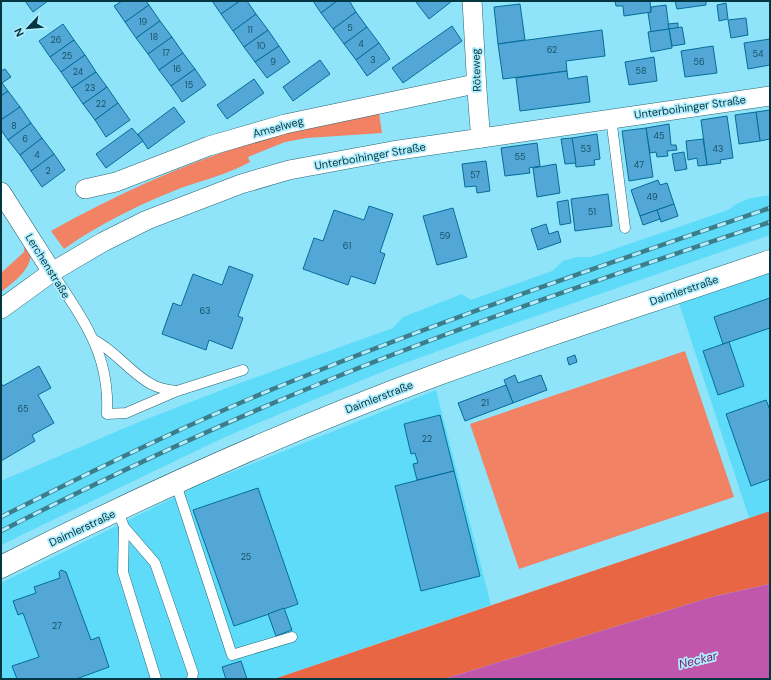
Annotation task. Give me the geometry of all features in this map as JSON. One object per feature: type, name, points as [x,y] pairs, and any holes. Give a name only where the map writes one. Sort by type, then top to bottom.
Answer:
[{"type":"main road","name":"Daimlerstraße","points":[[1,568],[121,519],[176,484],[313,424],[440,373],[770,261]]},
{"type":"street","name":"Röteweg","points":[[472,1],[475,84],[481,138]]},
{"type":"street","name":"Amselweg","points":[[85,189],[116,182],[209,146],[285,124],[475,84]]},
{"type":"street","name":"Unterboihinger Straße","points":[[1,309],[52,272],[103,242],[148,220],[241,184],[289,170],[392,151],[610,118],[770,96]]},
{"type":"street","name":"Lerchenstraße","points":[[1,192],[52,272]]},
{"type":"lane","points":[[610,118],[625,228]]},
{"type":"lane","name":"Lerchenstraße","points":[[52,272],[94,340],[104,369],[107,387],[107,414],[126,413],[177,391]]},
{"type":"lane","points":[[94,340],[110,349],[153,385],[177,391],[242,370]]},
{"type":"lane","points":[[176,484],[232,655],[292,637]]},
{"type":"lane","points":[[121,519],[123,572],[156,679]]},
{"type":"lane","points":[[121,519],[155,563],[193,673],[192,679]]},
{"type":"shaded area","points":[[379,113],[382,133],[307,138],[285,142],[248,157],[250,162],[233,170],[181,188],[135,208],[91,231],[64,249],[51,231],[124,193],[199,161],[282,134]]},
{"type":"shaded area","points":[[770,195],[770,235],[490,332],[397,366],[225,437],[1,545],[1,481],[134,424],[237,384],[393,328],[403,317],[462,294],[471,300],[552,271],[563,261],[577,257],[591,257],[728,210],[738,203],[751,198]]},
{"type":"shaded area","points":[[25,239],[30,247],[31,255],[26,269],[1,292],[1,273],[24,252]]},
{"type":"shaded area","points":[[770,269],[770,511],[749,518],[678,300]]},
{"type":"shaded area","points":[[685,351],[734,497],[519,569],[470,424]]},
{"type":"shaded area","points":[[436,390],[491,605],[274,679],[1,679],[1,583],[197,486]]},
{"type":"shaded area","points":[[770,511],[770,584],[712,597],[444,679],[274,679]]},
{"type":"water","name":"Neckar","points":[[770,584],[770,679],[444,679],[712,597]]},
{"type":"building","points":[[25,1],[48,1],[33,12]]},
{"type":"building","points":[[122,1],[146,1],[149,5],[125,22],[114,6]]},
{"type":"building","points":[[212,1],[240,1],[221,14]]},
{"type":"building","points":[[240,1],[247,1],[256,14],[233,31],[221,14]]},
{"type":"building","points":[[313,1],[337,1],[321,13]]},
{"type":"building","points":[[337,1],[351,1],[350,2],[356,12],[333,29],[321,13]]},
{"type":"building","points":[[417,1],[452,1],[429,19],[416,2]]},
{"type":"building","points":[[615,1],[650,1],[651,12],[624,16],[623,6],[616,6]]},
{"type":"building","points":[[675,1],[706,1],[706,5],[677,9]]},
{"type":"building","points":[[726,3],[728,19],[719,21],[717,5]]},
{"type":"building","points":[[520,4],[525,40],[498,44],[494,7]]},
{"type":"building","points":[[149,5],[160,21],[136,38],[125,22]]},
{"type":"building","points":[[666,5],[669,29],[651,32],[648,13],[651,12],[651,7]]},
{"type":"building","points":[[356,12],[367,27],[344,44],[333,29]]},
{"type":"building","points":[[256,14],[268,30],[244,47],[233,31]]},
{"type":"building","points":[[746,18],[748,35],[731,38],[728,20]]},
{"type":"building","points":[[160,21],[172,37],[148,54],[136,38]]},
{"type":"building","points":[[678,23],[678,28],[669,29],[668,24]]},
{"type":"building","points":[[63,24],[74,40],[50,57],[39,41]]},
{"type":"building","points":[[452,26],[462,41],[403,83],[392,68]]},
{"type":"building","points":[[367,27],[379,43],[356,60],[344,44]]},
{"type":"building","points":[[682,27],[685,44],[672,46],[669,29]]},
{"type":"building","points":[[669,29],[672,48],[651,52],[648,32]]},
{"type":"building","points":[[268,30],[279,46],[255,62],[244,47]]},
{"type":"building","points":[[602,30],[605,56],[566,61],[567,71],[503,79],[498,44]]},
{"type":"building","points":[[172,37],[183,53],[159,70],[148,54]]},
{"type":"building","points":[[770,39],[770,65],[748,69],[744,43]]},
{"type":"building","points":[[74,40],[85,55],[61,72],[50,57]]},
{"type":"building","points":[[379,43],[390,59],[367,76],[356,60]]},
{"type":"building","points":[[279,46],[290,62],[267,78],[255,62]]},
{"type":"building","points":[[713,46],[717,73],[685,77],[681,51]]},
{"type":"building","points":[[183,53],[195,69],[171,86],[159,70]]},
{"type":"building","points":[[85,55],[96,72],[72,88],[61,72]]},
{"type":"building","points":[[654,57],[657,81],[629,85],[625,62]]},
{"type":"building","points":[[320,60],[330,74],[293,101],[283,87]]},
{"type":"building","points":[[5,69],[11,77],[2,83],[8,91],[1,96],[1,71]]},
{"type":"building","points":[[195,69],[206,85],[182,102],[171,86]]},
{"type":"building","points":[[567,71],[568,79],[587,76],[590,102],[520,111],[516,78]]},
{"type":"building","points":[[96,72],[107,87],[83,104],[72,88]]},
{"type":"building","points":[[254,79],[264,93],[227,119],[217,105]]},
{"type":"building","points":[[107,87],[118,103],[95,120],[83,104]]},
{"type":"building","points":[[8,91],[20,107],[1,120],[1,96]]},
{"type":"building","points":[[118,103],[130,120],[106,137],[95,120]]},
{"type":"building","points":[[20,107],[31,123],[8,140],[1,130],[1,120]]},
{"type":"building","points":[[174,107],[185,122],[148,149],[138,134]]},
{"type":"building","points":[[770,110],[770,139],[760,141],[756,112]]},
{"type":"building","points":[[756,112],[760,141],[739,144],[735,115]]},
{"type":"building","points":[[727,116],[733,158],[720,160],[721,163],[707,165],[701,120]]},
{"type":"building","points":[[31,123],[42,138],[20,155],[8,140]]},
{"type":"building","points":[[669,124],[671,145],[676,145],[677,150],[667,151],[668,156],[657,157],[656,152],[650,153],[646,128]]},
{"type":"building","points":[[132,128],[143,141],[106,168],[96,154]]},
{"type":"building","points":[[646,128],[653,177],[629,181],[622,131]]},
{"type":"building","points":[[597,134],[600,159],[594,160],[595,165],[576,167],[572,138]]},
{"type":"building","points":[[42,138],[54,154],[31,171],[20,155]]},
{"type":"building","points":[[572,138],[576,163],[565,164],[561,139]]},
{"type":"building","points":[[703,139],[707,165],[698,166],[697,158],[688,160],[686,141]]},
{"type":"building","points":[[537,143],[540,166],[529,168],[530,173],[505,176],[501,148]]},
{"type":"building","points":[[684,152],[687,169],[675,171],[672,154]]},
{"type":"building","points":[[54,154],[65,170],[42,187],[31,171]]},
{"type":"building","points":[[486,161],[490,191],[477,193],[476,186],[465,187],[462,164]]},
{"type":"building","points":[[556,164],[560,193],[537,197],[533,168]]},
{"type":"building","points":[[658,180],[660,185],[667,183],[674,204],[640,216],[631,190]]},
{"type":"building","points":[[608,194],[612,226],[575,231],[571,199]]},
{"type":"building","points":[[568,200],[571,223],[560,225],[557,202]]},
{"type":"building","points":[[674,204],[678,216],[661,222],[657,210]]},
{"type":"building","points":[[369,206],[393,214],[380,252],[385,254],[375,284],[351,276],[348,285],[303,269],[314,238],[323,241],[334,210],[364,220]]},
{"type":"building","points":[[453,208],[467,257],[437,265],[423,216]]},
{"type":"building","points":[[657,210],[660,219],[643,225],[640,216]]},
{"type":"building","points":[[546,224],[549,234],[558,231],[561,242],[538,250],[531,229]]},
{"type":"building","points":[[229,266],[253,275],[238,316],[243,318],[232,349],[209,340],[206,350],[162,334],[173,303],[181,306],[193,274],[222,285]]},
{"type":"building","points":[[770,298],[770,328],[723,344],[714,317]]},
{"type":"building","points":[[729,342],[744,386],[718,395],[703,351]]},
{"type":"building","points":[[575,355],[577,362],[569,365],[567,358]]},
{"type":"building","points":[[39,366],[51,388],[38,395],[54,423],[32,435],[35,441],[1,461],[1,383],[3,386]]},
{"type":"building","points":[[515,375],[518,383],[541,375],[547,390],[513,403],[504,380]]},
{"type":"building","points":[[506,385],[513,403],[465,421],[458,403]]},
{"type":"building","points":[[766,400],[770,410],[770,479],[751,486],[726,414]]},
{"type":"building","points":[[440,415],[454,471],[417,480],[413,464],[418,463],[415,453],[411,454],[404,424]]},
{"type":"building","points":[[454,471],[480,576],[421,591],[395,486]]},
{"type":"building","points":[[258,488],[298,604],[234,626],[193,510]]},
{"type":"building","points":[[61,570],[66,572],[91,640],[99,637],[109,667],[76,679],[17,679],[12,666],[39,657],[23,613],[18,615],[13,601],[36,593],[34,587],[60,578],[59,572]]},
{"type":"building","points":[[284,608],[292,630],[276,636],[268,614]]},
{"type":"building","points":[[241,661],[247,679],[226,679],[222,667]]},
{"type":"railway","points":[[1,517],[156,441],[275,388],[485,307],[770,208]]},
{"type":"railway","points":[[1,531],[79,492],[198,436],[375,362],[543,299],[770,222]]}]
